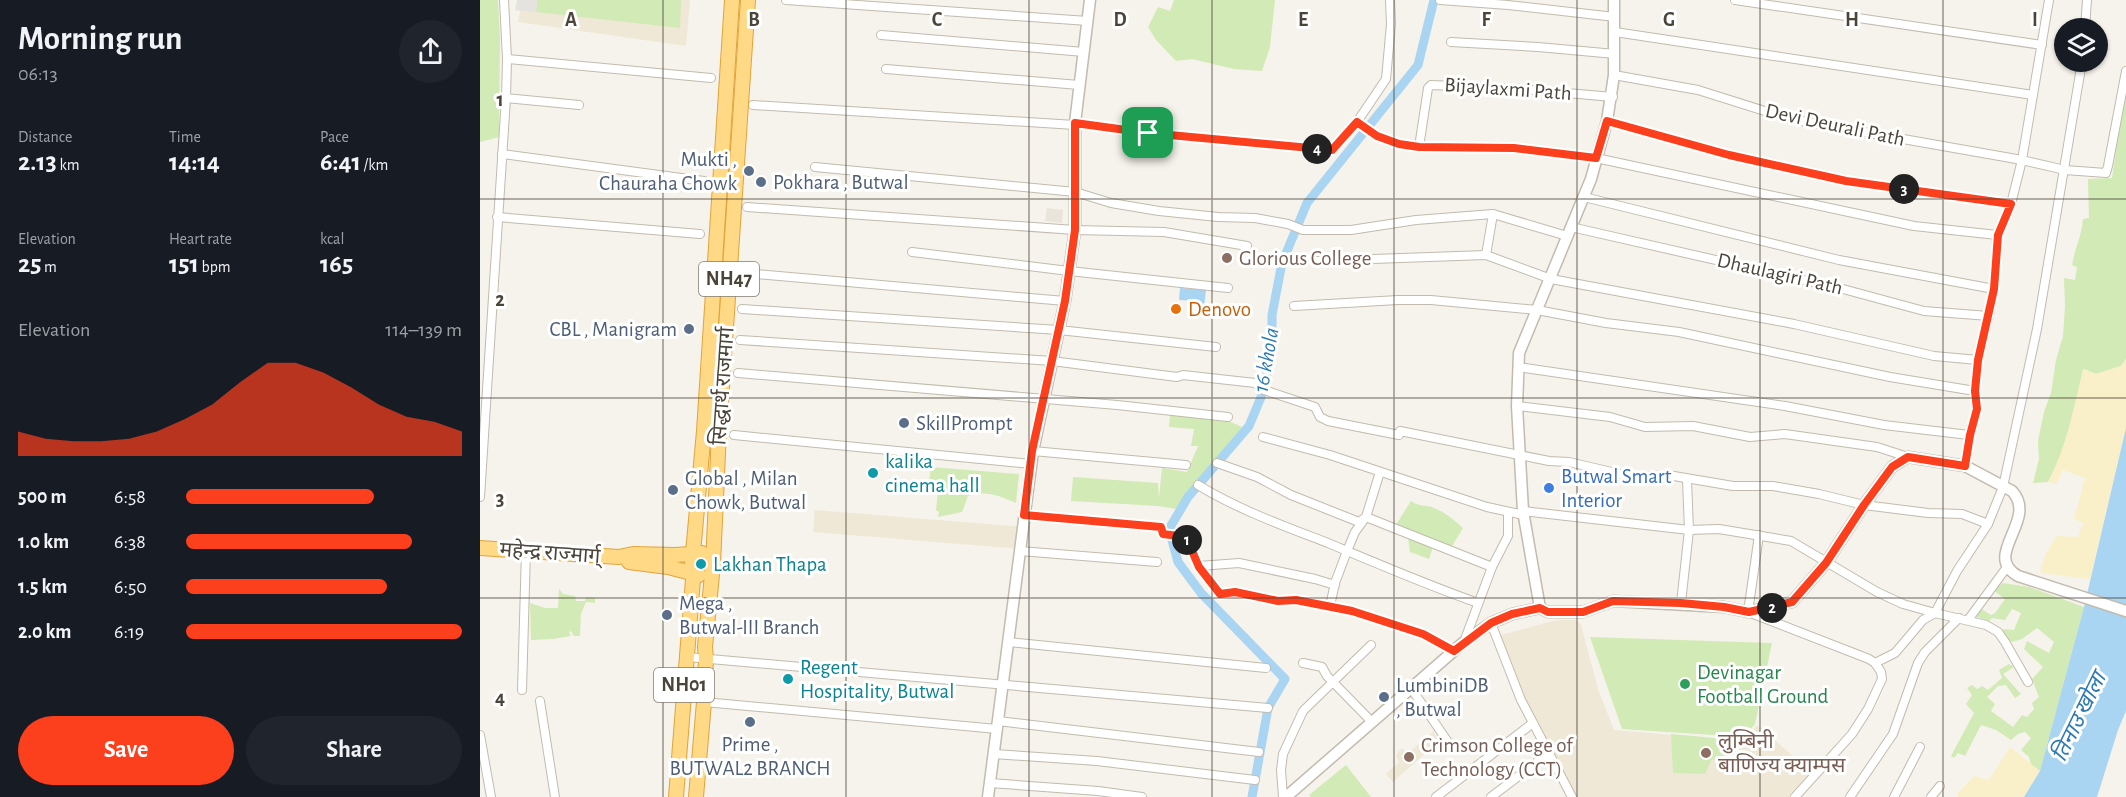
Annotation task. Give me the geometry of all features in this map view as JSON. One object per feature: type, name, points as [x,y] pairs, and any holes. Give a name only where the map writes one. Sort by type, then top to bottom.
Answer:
[{"type":"highway","name":"सिद्धार्थ राजमार्ग","points":[[694,554],[732,0]]},
{"type":"highway","name":"सिद्धार्थ राजमार्ग","points":[[713,557],[747,0]]},
{"type":"highway","name":"महेन्द्र राज्मार्ग्","points":[[480,548],[619,557],[633,554],[706,554],[713,557]]},
{"type":"highway","name":"NH47","points":[[692,573],[694,554]]},
{"type":"highway","name":"महेन्द्र राज्मार्ग्","points":[[619,557],[631,562],[703,576],[712,574]]},
{"type":"highway","name":"NH01","points":[[696,797],[713,557]]},
{"type":"highway","name":"NH01","points":[[676,797],[692,573]]},
{"type":"street","points":[[480,497],[506,98],[504,0]]},
{"type":"street","points":[[786,0],[1088,21]]},
{"type":"street","points":[[988,797],[1030,464],[1065,301],[1075,230],[1075,124],[1090,0]]},
{"type":"street","points":[[753,105],[1075,124],[1332,150],[1357,122],[1386,79],[1391,24],[1390,0]]},
{"type":"street","points":[[1441,0],[1615,17]]},
{"type":"street","points":[[1540,608],[1523,513],[1517,406],[1519,353],[1584,197],[1607,121],[1614,75],[1614,0]]},
{"type":"street","points":[[1735,0],[2042,45]]},
{"type":"street","points":[[1965,466],[1977,409],[1975,391],[1978,360],[1994,289],[1998,235],[2011,204],[2022,160],[2049,0]]},
{"type":"street","points":[[2086,18],[2087,0]]},
{"type":"street","points":[[1615,32],[2033,95]]},
{"type":"street","points":[[881,35],[1084,52]]},
{"type":"street","points":[[1451,42],[1615,54]]},
{"type":"street","points":[[507,59],[711,78]]},
{"type":"street","points":[[886,69],[1080,85]]},
{"type":"street","name":"Devi Deurali Path","points":[[1614,75],[1698,90],[1790,119],[2022,160],[2065,170],[2106,173],[2126,71]]},
{"type":"street","points":[[1875,663],[1895,653],[1923,620],[1935,613],[1957,571],[1988,524],[2003,487],[2037,329],[2080,72]]},
{"type":"street","name":"Bijaylaxmi Path","points":[[1419,147],[1428,88],[1431,85],[1522,89],[1612,97]]},
{"type":"street","points":[[506,98],[579,105]]},
{"type":"street","points":[[1607,121],[1729,155],[1846,181],[2011,204]]},
{"type":"street","points":[[1357,122],[1377,136],[1399,144],[1419,147],[1514,148],[1596,158],[1914,226],[1998,235]]},
{"type":"street","points":[[502,154],[704,181]]},
{"type":"street","points":[[815,167],[1075,192],[1111,203],[1159,211],[1255,218],[1288,224],[1303,230],[1351,230],[1416,220],[1493,214],[1486,255]]},
{"type":"street","points":[[1584,197],[1839,260],[1994,289]]},
{"type":"street","points":[[747,207],[1075,230],[1164,232],[1246,246]]},
{"type":"street","name":"Dhaulagiri Path","points":[[1493,214],[1843,289],[1924,311],[1989,316]]},
{"type":"street","points":[[497,218],[700,234]]},
{"type":"street","points":[[912,252],[1069,272],[1228,288]]},
{"type":"street","points":[[1316,261],[1486,255],[1551,279],[1794,324],[1935,356],[1978,360]]},
{"type":"street","points":[[744,273],[1065,301]]},
{"type":"street","points":[[1293,306],[1431,300],[1537,310],[1606,323],[1679,332],[1890,378],[1975,391]]},
{"type":"street","points":[[742,309],[1059,330],[1216,346]]},
{"type":"street","points":[[740,340],[1052,361],[1176,377],[1183,375],[1256,382],[1264,390],[1316,408],[1320,417],[1328,421],[1399,435],[1400,431],[1519,456],[1553,462],[1569,462],[1633,477],[1668,475],[1733,486],[1773,486],[1864,505],[1928,513],[1962,514],[1988,524]]},
{"type":"street","points":[[1518,367],[1785,406],[1884,425],[1970,435]]},
{"type":"street","points":[[738,373],[1044,398],[1228,417]]},
{"type":"street","points":[[1517,406],[1610,417],[1645,427],[1693,426],[1750,437],[1785,435],[1876,447],[1908,457],[1965,466],[2012,491],[2021,509],[2006,550],[2007,567],[1964,619],[1925,652],[1918,663],[1893,734],[1852,797]]},
{"type":"street","points":[[734,435],[1030,464]]},
{"type":"street","points":[[1263,437],[1330,454],[1508,512],[1689,530],[1719,529],[1791,541],[1877,592],[1903,604],[1986,625],[1998,632],[2028,682]]},
{"type":"street","points":[[1032,451],[1186,465]]},
{"type":"street","points":[[1749,612],[1792,602],[1826,563],[1892,467],[1908,457]]},
{"type":"street","points":[[1217,463],[1257,477],[1291,495],[1359,522],[1366,517]]},
{"type":"street","points":[[1330,606],[1347,551],[1355,532],[1366,517],[1380,472]]},
{"type":"street","points":[[1681,603],[1689,530],[1687,480]]},
{"type":"street","points":[[1198,485],[1216,496],[1274,522],[1478,603]]},
{"type":"street","points":[[1464,642],[1492,567],[1508,536],[1508,512]]},
{"type":"street","points":[[1024,515],[1161,527],[1163,534],[1186,537],[1199,567],[1220,594],[1235,592],[1278,601],[1296,600],[1352,611],[1423,634],[1454,651]]},
{"type":"street","points":[[1366,517],[1492,567]]},
{"type":"street","points":[[1749,612],[1759,535]]},
{"type":"street","points":[[522,690],[526,551]]},
{"type":"street","points":[[1020,551],[1157,562]]},
{"type":"street","points":[[1199,567],[1239,563],[1335,585]]},
{"type":"street","points":[[2007,567],[2018,576],[2126,611]]},
{"type":"street","points":[[1285,797],[1464,642],[1491,623],[1512,614],[1540,608],[1548,612],[1583,612],[1613,601],[1681,603],[1749,612],[1875,663],[1881,672],[1882,679],[1863,717],[1852,735],[1795,797]]},
{"type":"street","points":[[1491,623],[1521,700],[1570,796]]},
{"type":"street","points":[[1009,642],[1266,668]]},
{"type":"street","points":[[1285,797],[1281,770],[1283,754],[1303,711],[1371,645]]},
{"type":"street","points":[[687,657],[1268,708]]},
{"type":"street","points":[[1303,663],[1322,667],[1372,722]]},
{"type":"street","points":[[1411,688],[1450,745]]},
{"type":"street","points":[[540,701],[555,797]]},
{"type":"street","points":[[704,702],[997,725],[1259,752]]},
{"type":"street","points":[[1436,797],[1533,723]]},
{"type":"street","points":[[480,735],[491,797]]},
{"type":"street","points":[[1894,797],[1920,747]]},
{"type":"street","points":[[1491,797],[1550,753]]},
{"type":"street","points":[[994,754],[1097,761],[1255,780]]},
{"type":"street","points":[[990,783],[1098,791],[1142,797]]},
{"type":"street","points":[[1931,797],[1940,786]]},
{"type":"shaded area","points":[[517,0],[690,0],[686,46],[518,22],[520,11],[516,10]]},
{"type":"shaded area","points":[[517,0],[537,0],[536,12],[515,10]]},
{"type":"shaded area","points":[[1047,208],[1063,210],[1062,223],[1045,221]]},
{"type":"shaded area","points":[[815,510],[1023,527],[1020,549],[813,532]]},
{"type":"shaded area","points":[[1557,620],[1577,620],[1581,625],[1598,689],[1614,730],[1744,741],[1757,725],[1814,774],[1791,797],[1577,797],[1535,724],[1497,636]]},
{"type":"shaded area","name":"Crimson College of Technology (CCT)","points":[[1435,730],[1434,733],[1439,741],[1393,782],[1386,774],[1399,762],[1396,755],[1399,751],[1402,748],[1407,754]]},
{"type":"green space","points":[[480,0],[498,0],[500,38],[499,137],[480,142]]},
{"type":"green space","points":[[537,0],[681,0],[680,28],[536,12]]},
{"type":"green space","points":[[1174,0],[1275,0],[1270,47],[1262,71],[1234,69],[1192,59],[1176,61],[1156,40],[1148,27],[1158,7],[1170,11]]},
{"type":"green space","points":[[2126,80],[2126,359],[2121,366],[2096,374],[2084,369],[2059,462],[2048,482],[2033,483],[2039,459],[2038,441],[2063,336],[2064,278],[2075,280],[2077,267],[2072,265],[2073,259],[2083,219],[2089,218],[2088,179],[2112,178]]},
{"type":"green space","points":[[1170,414],[1220,417],[1242,427],[1176,509],[1071,501],[1073,477],[1158,483],[1159,498],[1162,468],[1187,472],[1198,446],[1191,446],[1194,429],[1169,427]]},
{"type":"green space","points":[[931,467],[1019,474],[1016,503],[993,495],[975,494],[968,496],[962,512],[938,517],[939,512],[936,510],[938,491],[928,490]]},
{"type":"green space","points":[[1411,501],[1442,512],[1463,528],[1452,546],[1394,528]]},
{"type":"green space","points":[[1408,538],[1433,547],[1429,559],[1410,552]]},
{"type":"green space","points":[[2003,583],[2029,587],[2084,607],[2040,771],[2033,771],[2029,757],[2021,750],[2031,738],[2025,732],[2011,740],[1996,730],[1981,725],[1965,756],[1958,753],[1954,758],[1951,756],[1974,713],[1966,704],[1972,695],[1967,688],[1972,685],[1977,689],[1982,686],[1988,690],[2002,678],[1999,670],[2009,664],[2014,667],[2003,674],[2021,694],[2015,698],[2006,685],[1998,686],[1987,697],[1995,704],[1991,711],[2013,727],[2022,715],[2027,717],[2034,709],[2032,703],[2039,697],[2032,679],[2043,667],[2024,649],[2027,641],[2049,653],[2054,642],[2037,628],[2022,639],[2012,642],[2004,636],[2003,629],[2014,630],[2021,613],[2012,609],[2005,620],[1992,618],[1989,621],[1977,617],[1978,607],[1991,615],[1995,613],[2005,599],[1993,590]]},
{"type":"green space","points":[[559,589],[563,594],[575,596],[576,601],[585,601],[586,597],[595,598],[595,603],[586,602],[581,614],[580,636],[574,636],[571,631],[569,632],[571,636],[531,640],[530,603],[545,608],[558,608]]},
{"type":"green space","name":"Devinagar Football Ground","points":[[1590,637],[1772,643],[1755,724],[1744,737],[1622,729]]},
{"type":"green space","points":[[1671,734],[1736,740],[1726,764],[1712,759],[1705,774],[1673,773]]},
{"type":"green space","points":[[1346,765],[1371,797],[1311,797],[1309,795]]},
{"type":"sand","points":[[2126,359],[2126,428],[2090,579],[2040,573],[2045,555],[2057,536],[2078,537],[2083,523],[2074,519],[2085,478],[2063,470],[2056,484],[2048,482],[2065,440],[2083,369],[2096,374],[2121,366]]},
{"type":"sand","points":[[2010,747],[2040,771],[2024,797],[1958,797],[1958,793],[1974,776],[1989,780]]},
{"type":"water","points":[[1180,288],[1206,290],[1204,307],[1197,306],[1198,301],[1179,300]]},
{"type":"water","name":"तिनाउ खोला","points":[[2126,428],[2126,711],[2097,797],[2024,797],[2040,771],[2084,607]]},
{"type":"waterway","name":"16 khola","points":[[1252,797],[1268,708],[1285,679],[1201,593],[1178,562],[1169,529],[1188,497],[1249,426],[1264,390],[1272,347],[1272,315],[1282,263],[1307,203],[1418,65],[1434,0]]},
{"type":"place","name":"Mukti , Chauraha Chowk","points":[[749,171]]},
{"type":"place","name":"Pokhara , Butwal","points":[[761,182]]},
{"type":"place","name":"Glorious College","points":[[1227,258]]},
{"type":"place","name":"Denovo","points":[[1176,309]]},
{"type":"place","name":"CBL , Manigram","points":[[689,329]]},
{"type":"place","name":"SkillPrompt","points":[[904,423]]},
{"type":"place","name":"kalika cinema hall","points":[[873,473]]},
{"type":"place","name":"Butwal Smart Interior","points":[[1549,488]]},
{"type":"place","name":"Global , Milan Chowk, Butwal","points":[[673,490]]},
{"type":"place","name":"Lakhan Thapa","points":[[701,564]]},
{"type":"place","name":"Mega , Butwal-III Branch","points":[[667,615]]},
{"type":"place","name":"Regent Hospitality, Butwal","points":[[788,679]]},
{"type":"place","name":"Devinagar Football Ground","points":[[1685,684]]},
{"type":"place","name":"LumbiniDB , Butwal","points":[[1384,697]]},
{"type":"place","name":"Prime , BUTWAL2 BRANCH","points":[[750,722]]},
{"type":"place","name":"लुम्बिनी बाणिज्य क्याम्पस","points":[[1706,753]]},
{"type":"place","name":"Crimson College of Technology (CCT)","points":[[1409,757]]},
{"type":"route","points":[[1607,121],[1729,155],[1846,181],[2011,204],[1998,235],[1994,289],[1978,360],[1975,391],[1977,409],[1965,466],[1908,457],[1892,467],[1826,563],[1792,602],[1749,612],[1681,603],[1613,601],[1583,612],[1556,613],[1540,608],[1512,614],[1491,623],[1454,651],[1423,634],[1352,611],[1296,600],[1278,601],[1235,592],[1220,594],[1199,567],[1186,537],[1163,534],[1161,527],[1024,515],[1032,451],[1065,301],[1075,230],[1075,123],[1148,133],[1332,150],[1357,122],[1377,136],[1399,144],[1419,147],[1514,148],[1596,158],[1607,121]]}]
